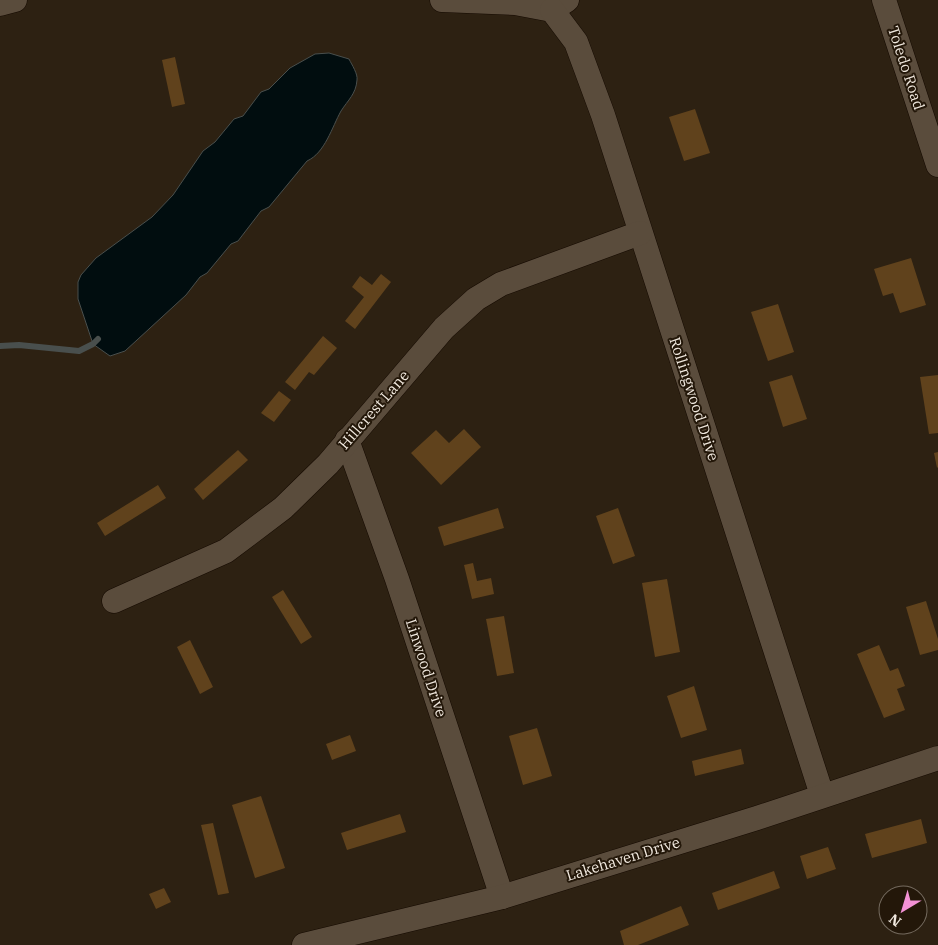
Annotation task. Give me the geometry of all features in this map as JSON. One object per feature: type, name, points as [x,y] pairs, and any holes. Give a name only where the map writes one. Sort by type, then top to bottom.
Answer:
[{"type":"street","points":[[0,4],[15,0]]},
{"type":"street","points":[[442,0],[560,5]]},
{"type":"street","name":"Toledo Road","points":[[884,0],[938,165]]},
{"type":"street","name":"Rollingwood Drive","points":[[560,5],[603,115],[822,795]]},
{"type":"street","name":"Hillcrest Lane","points":[[114,601],[226,551],[256,530],[314,479],[444,328],[476,299],[501,284],[640,233]]},
{"type":"street","name":"Linwood Drive","points":[[347,440],[397,578],[469,803],[502,896]]},
{"type":"street","name":"Lakehaven Drive","points":[[304,945],[502,896],[938,758]]},
{"type":"shaded area","points":[[329,53],[349,59],[356,72],[357,80],[353,93],[319,152],[307,161],[269,207],[261,211],[238,241],[231,244],[186,295],[125,351],[110,356],[93,344],[78,299],[78,282],[81,275],[96,258],[152,217],[173,195],[203,151],[215,142],[234,119],[243,116],[261,92],[269,89],[290,68],[315,54]]},
{"type":"building","points":[[175,57],[185,104],[172,107],[162,60]]},
{"type":"building","points":[[695,109],[710,153],[684,161],[669,117]]},
{"type":"building","points":[[911,258],[926,305],[900,313],[893,293],[883,296],[874,269]]},
{"type":"building","points":[[381,274],[391,282],[355,329],[345,321],[364,297],[352,287],[360,276],[372,285]]},
{"type":"building","points":[[778,304],[794,352],[768,361],[751,312]]},
{"type":"building","points":[[323,336],[337,348],[314,375],[309,372],[295,390],[285,382]]},
{"type":"building","points":[[792,375],[807,419],[783,427],[769,382]]},
{"type":"building","points":[[938,375],[938,433],[929,434],[920,377]]},
{"type":"building","points":[[279,391],[291,400],[274,422],[261,413]]},
{"type":"building","points":[[464,429],[481,447],[441,485],[411,453],[436,430],[449,443]]},
{"type":"building","points":[[238,450],[248,460],[203,500],[194,489]]},
{"type":"building","points":[[938,452],[938,467],[937,468],[934,453]]},
{"type":"building","points":[[158,485],[166,498],[105,536],[97,523]]},
{"type":"building","points":[[498,508],[504,528],[444,546],[438,527]]},
{"type":"building","points":[[618,508],[635,556],[613,564],[596,516]]},
{"type":"building","points":[[473,563],[477,581],[491,578],[494,594],[472,599],[464,565]]},
{"type":"building","points":[[667,579],[680,652],[655,657],[642,583]]},
{"type":"building","points":[[283,590],[312,637],[301,644],[272,597]]},
{"type":"building","points":[[926,601],[938,639],[938,650],[920,655],[906,607]]},
{"type":"building","points":[[504,616],[514,673],[497,676],[486,619]]},
{"type":"building","points":[[190,640],[213,687],[200,694],[177,647]]},
{"type":"building","points":[[879,645],[890,671],[898,668],[905,686],[897,689],[905,710],[884,718],[857,654]]},
{"type":"building","points":[[694,686],[707,730],[681,738],[667,696]]},
{"type":"building","points":[[537,728],[552,776],[523,785],[509,736]]},
{"type":"building","points":[[350,735],[356,751],[332,760],[326,744]]},
{"type":"building","points":[[741,749],[744,764],[695,776],[692,761]]},
{"type":"building","points":[[261,796],[285,868],[255,878],[232,805]]},
{"type":"building","points":[[400,814],[406,832],[347,850],[341,833]]},
{"type":"building","points":[[921,819],[927,843],[872,858],[865,834]]},
{"type":"building","points":[[213,823],[229,893],[218,895],[201,825]]},
{"type":"building","points":[[828,847],[836,869],[807,879],[800,856]]},
{"type":"building","points":[[774,871],[780,888],[718,910],[712,893]]},
{"type":"building","points":[[164,888],[171,902],[156,909],[149,894]]},
{"type":"building","points":[[681,906],[689,925],[638,945],[624,945],[620,931]]},
{"type":"waterway","points":[[0,346],[19,345],[79,351],[93,344],[98,339]]}]
